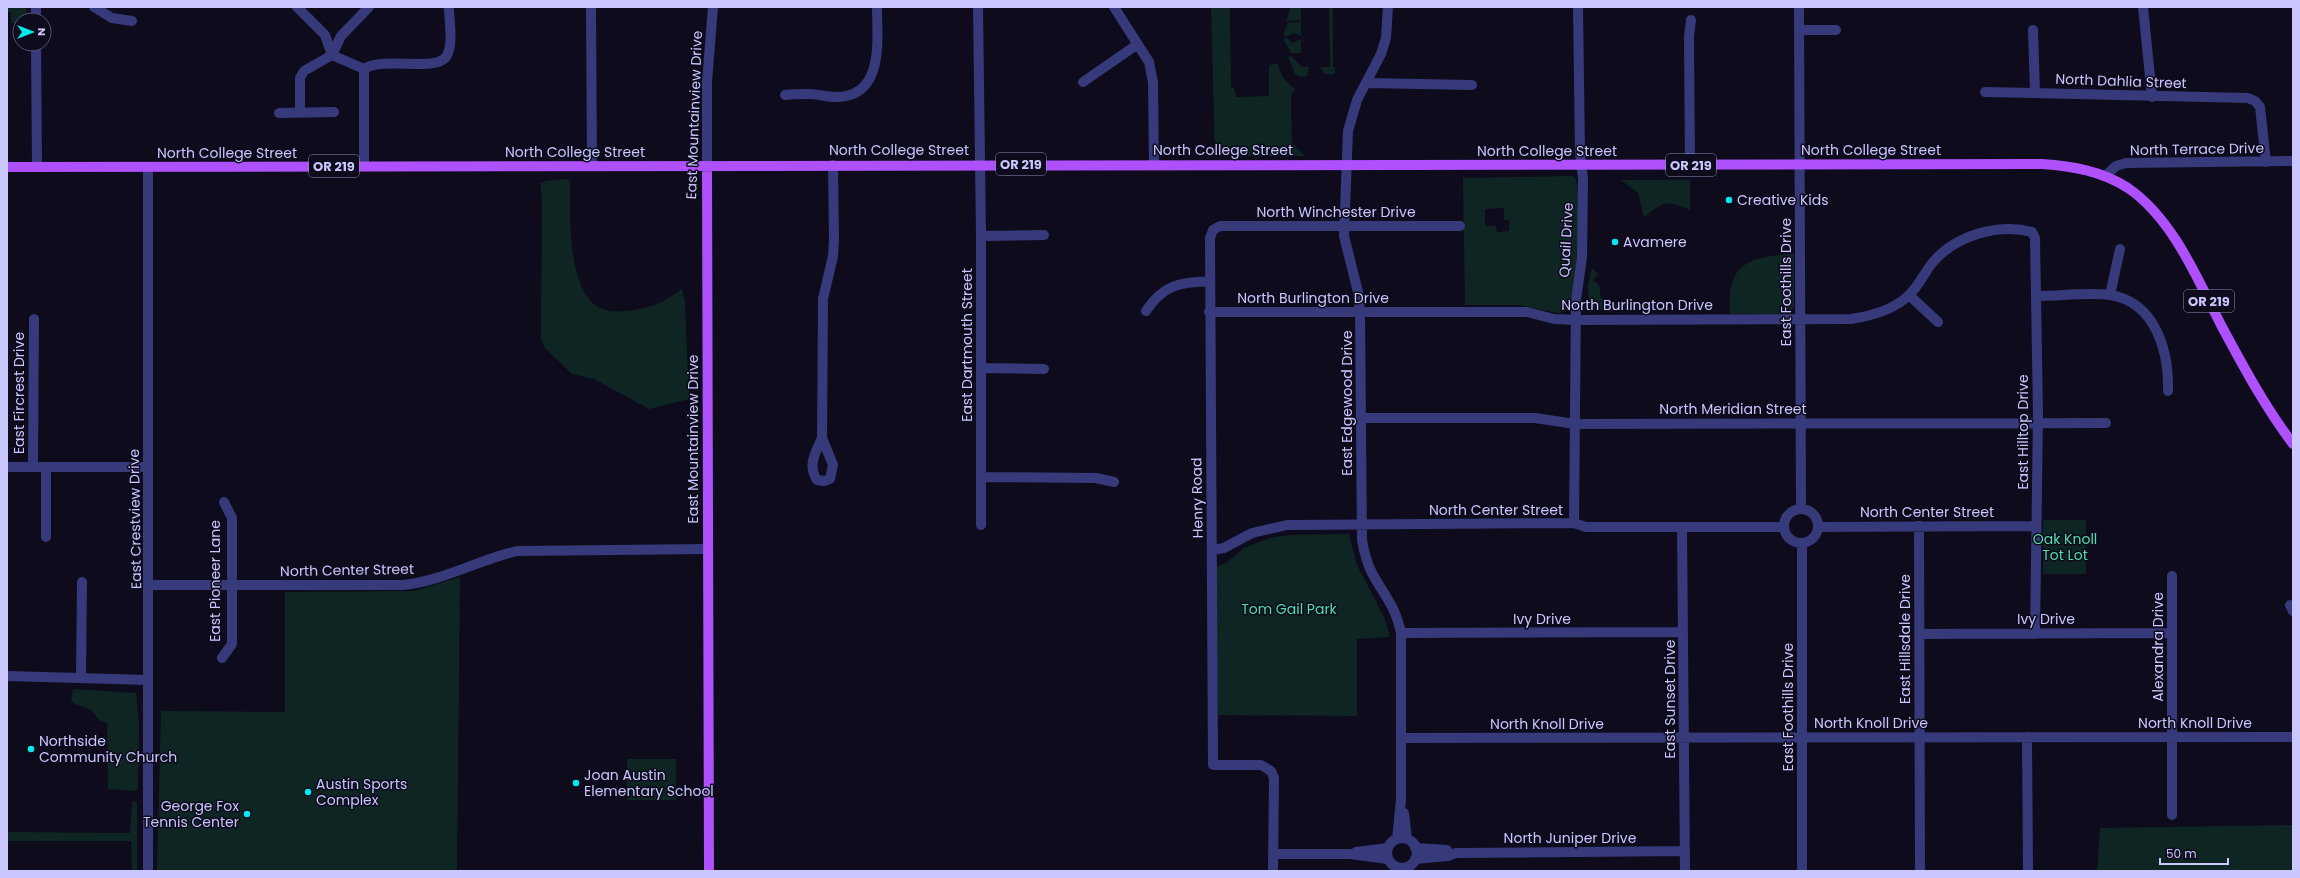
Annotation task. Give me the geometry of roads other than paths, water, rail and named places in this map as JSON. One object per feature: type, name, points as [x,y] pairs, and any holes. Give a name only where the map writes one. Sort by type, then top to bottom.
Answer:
[{"type":"main road","name":"North College Street","points":[[7,167],[980,164],[1347,166],[2042,164],[2082,169],[2105,176],[2128,188],[2139,198],[2172,236],[2261,397],[2293,444]]},
{"type":"main road","name":"East Mountainview Drive","points":[[706,166],[709,871]]},
{"type":"street","points":[[94,7],[112,18],[132,21]]},
{"type":"street","points":[[296,7],[324,34],[332,55],[364,69]]},
{"type":"street","points":[[300,113],[300,78],[304,71],[332,55],[341,36],[369,7]]},
{"type":"street","points":[[364,69],[370,65],[382,63],[438,63],[446,56],[449,46],[449,7]]},
{"type":"street","points":[[591,7],[592,166]]},
{"type":"street","name":"East Mountainview Drive","points":[[706,166],[707,82],[713,7]]},
{"type":"street","points":[[785,95],[810,94],[837,97],[852,95],[863,87],[872,75],[877,60],[877,7]]},
{"type":"street","name":"East Dartmouth Street","points":[[978,7],[982,368],[981,525]]},
{"type":"street","points":[[1114,7],[1149,62],[1153,82],[1154,164]]},
{"type":"street","name":"East Edgewood Drive","points":[[1388,7],[1386,38],[1367,83],[1357,100],[1350,119],[1344,226],[1345,244],[1354,272],[1360,312],[1361,524],[1366,558],[1372,574],[1395,609],[1401,633],[1402,839]]},
{"type":"street","name":"Quail Drive","points":[[1574,523],[1576,300],[1582,257],[1578,7]]},
{"type":"street","name":"East Foothills Drive","points":[[1799,7],[1801,509]]},
{"type":"street","points":[[2143,7],[2152,97]]},
{"type":"street","points":[[1690,165],[1689,37],[1691,20]]},
{"type":"street","points":[[1799,30],[1836,30]]},
{"type":"street","points":[[2033,30],[2035,92]]},
{"type":"street","points":[[1083,82],[1138,44]]},
{"type":"street","points":[[36,52],[37,167]]},
{"type":"street","points":[[364,69],[364,166]]},
{"type":"street","points":[[1367,83],[1472,85]]},
{"type":"street","name":"North Dahlia Street","points":[[1985,92],[2064,92],[2080,96],[2248,98],[2255,101],[2260,107],[2266,162]]},
{"type":"street","points":[[279,113],[334,112]]},
{"type":"street","name":"North Terrace Drive","points":[[2105,176],[2116,166],[2126,163],[2293,161]]},
{"type":"street","points":[[822,438],[823,299],[834,239],[833,165]]},
{"type":"street","name":"East Crestview Drive","points":[[148,167],[148,468],[150,585],[148,680],[148,871]]},
{"type":"street","name":"North Winchester Drive","points":[[1213,230],[1220,226],[1460,226]]},
{"type":"street","name":"Henry Road","points":[[1213,230],[1210,238],[1209,312],[1213,766],[1261,765],[1268,768],[1273,774],[1274,854]]},
{"type":"street","name":"North Burlington Drive","points":[[1209,312],[1527,312],[1554,319],[1576,320],[1850,319],[1880,313],[1909,295],[1934,261],[1949,247],[1963,239],[1980,233],[1997,230],[2024,230],[2032,232]]},
{"type":"street","name":"East Hilltop Drive","points":[[2032,232],[2035,238],[2038,423],[2035,634]]},
{"type":"street","points":[[981,236],[1044,236]]},
{"type":"street","points":[[2110,295],[2120,249]]},
{"type":"street","points":[[1146,312],[1159,295],[1170,288],[1184,282],[1210,281]]},
{"type":"street","points":[[1909,295],[1938,322]]},
{"type":"street","points":[[2036,296],[2110,295],[2128,301],[2142,310],[2152,322],[2166,353],[2168,391]]},
{"type":"street","name":"East Fircrest Drive","points":[[33,467],[34,320]]},
{"type":"street","points":[[982,368],[1044,369]]},
{"type":"street","name":"North Meridian Street","points":[[1361,418],[1535,418],[1575,424],[2106,423]]},
{"type":"street","points":[[7,467],[148,468]]},
{"type":"street","points":[[46,467],[46,537]]},
{"type":"street","points":[[981,477],[1096,478],[1114,482]]},
{"type":"street","name":"East Pioneer Lane","points":[[222,658],[232,644],[232,518],[224,502]]},
{"type":"street","points":[[1801,509],[1811,513],[1815,517],[1818,527],[1815,536],[1802,544],[1792,540],[1785,532],[1784,527],[1785,522],[1791,513],[1801,509]]},
{"type":"street","name":"North Center Street","points":[[1212,550],[1224,548],[1252,533],[1287,524],[1574,523],[1586,527],[1784,527]]},
{"type":"street","name":"East Hillsdale Drive","points":[[1919,526],[1920,871]]},
{"type":"street","name":"North Center Street","points":[[1818,527],[2036,526]]},
{"type":"street","name":"East Sunset Drive","points":[[1682,527],[1685,871]]},
{"type":"street","name":"East Foothills Drive","points":[[1802,544],[1802,871]]},
{"type":"street","name":"North Center Street","points":[[150,585],[388,586],[420,584],[443,577],[491,557],[516,551],[536,549],[708,549]]},
{"type":"street","name":"Alexandra Drive","points":[[2172,576],[2172,815]]},
{"type":"street","points":[[81,678],[82,582]]},
{"type":"street","name":"Ivy Drive","points":[[1401,633],[1683,632]]},
{"type":"street","name":"Ivy Drive","points":[[1919,634],[2172,633]]},
{"type":"street","points":[[7,676],[148,680]]},
{"type":"street","name":"North Knoll Drive","points":[[1401,738],[1920,736],[2293,737]]},
{"type":"street","points":[[2027,737],[2028,871]]},
{"type":"street","points":[[1274,871],[1274,854],[1350,854],[1388,859],[1401,869],[1415,859],[1415,848],[1402,839],[1388,848],[1362,850],[1350,854]]},
{"type":"street","points":[[1388,848],[1388,859]]},
{"type":"street","name":"North Juniper Drive","points":[[1415,848],[1448,850],[1456,853]]},
{"type":"street","name":"North Juniper Drive","points":[[1415,859],[1448,856],[1456,853],[1685,852]]},
{"type":"place","name":"Creative Kids","points":[[1729,200]]},
{"type":"place","name":"Avamere","points":[[1615,242]]},
{"type":"place","name":"Northside Community Church","points":[[31,749]]},
{"type":"place","name":"Joan Austin Elementary School","points":[[576,783]]},
{"type":"place","name":"Austin Sports Complex","points":[[308,792]]},
{"type":"place","name":"George Fox Tennis Center","points":[[247,814]]},
{"type":"park label","name":"Oak Knoll Tot Lot","points":[[2065,548]]},
{"type":"park label","name":"Tom Gail Park","points":[[1289,609]]}]
